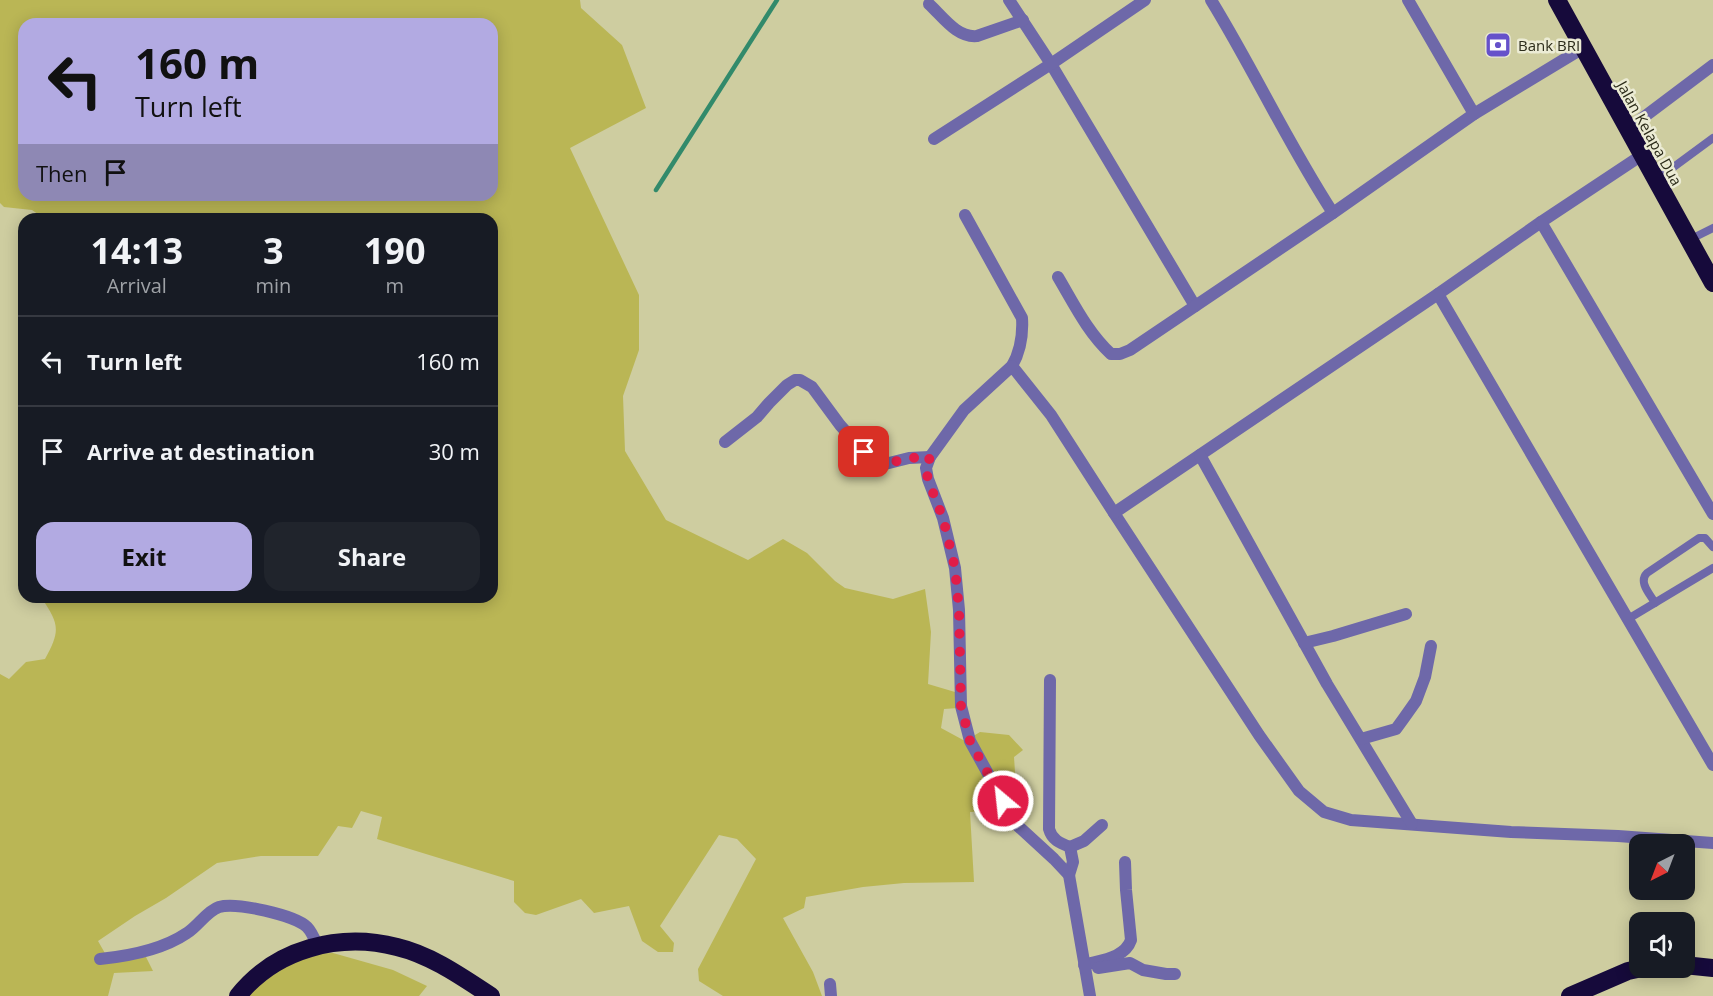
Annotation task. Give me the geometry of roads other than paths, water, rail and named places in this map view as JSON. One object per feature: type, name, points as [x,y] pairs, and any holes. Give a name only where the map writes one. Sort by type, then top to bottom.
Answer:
[{"type":"highway","name":"Jalan Kelapa Dua","points":[[1559,1],[1713,283]]},
{"type":"highway","points":[[238,996],[247,985],[271,965],[292,953],[329,944],[362,942],[398,947],[430,960],[491,996]]},
{"type":"highway","points":[[1695,966],[1713,968]]},
{"type":"highway","points":[[1570,996],[1629,971]]},
{"type":"street","points":[[1009,0],[1051,64],[1195,306]]},
{"type":"street","points":[[934,139],[1145,0]]},
{"type":"street","points":[[1211,0],[1315,186],[1333,213]]},
{"type":"street","points":[[1408,0],[1474,114]]},
{"type":"street","points":[[929,4],[960,34],[970,37],[1023,20]]},
{"type":"street","points":[[1058,277],[1086,325],[1102,346],[1111,354],[1130,350],[1333,213],[1474,114],[1583,48]]},
{"type":"street","points":[[1628,129],[1713,64]]},
{"type":"street","points":[[1114,513],[1642,155]]},
{"type":"street","points":[[965,215],[1022,318],[1023,329],[1017,357],[1012,366],[964,410],[930,457],[926,468],[928,480],[943,518],[955,568],[959,610],[961,706],[970,741],[1018,826],[1069,875]]},
{"type":"street","points":[[1541,222],[1713,514]]},
{"type":"street","points":[[1438,294],[1713,765]]},
{"type":"street","points":[[1012,366],[1051,415],[1259,735],[1299,791],[1324,812],[1351,820],[1511,832],[1618,836],[1713,843]]},
{"type":"street","points":[[725,442],[757,417],[787,385],[800,380],[812,387],[840,425],[864,452],[878,461],[885,464],[909,458],[930,457]]},
{"type":"street","points":[[1200,455],[1304,643],[1412,824]]},
{"type":"street","points":[[1304,643],[1406,614]]},
{"type":"street","points":[[1361,739],[1396,729],[1416,701],[1425,677],[1431,646]]},
{"type":"street","points":[[1050,680],[1049,829],[1051,836],[1070,847],[1084,841],[1102,825]]},
{"type":"street","points":[[1070,847],[1073,862],[1069,875],[1090,996]]},
{"type":"street","points":[[1085,968],[1121,953],[1129,946],[1131,940],[1125,862]]},
{"type":"street","points":[[100,959],[127,956],[171,942],[188,933],[218,907],[235,905],[247,906],[306,926],[318,947]]},
{"type":"street","points":[[1085,968],[1130,963],[1143,970],[1175,974]]},
{"type":"lane","points":[[1656,181],[1713,138]]},
{"type":"lane","points":[[1689,241],[1713,228]]},
{"type":"lane","points":[[1655,603],[1643,582],[1643,576],[1699,538],[1705,538],[1713,547]]},
{"type":"lane","points":[[1628,619],[1713,568]]},
{"type":"waterway","points":[[656,190],[777,0]]},
{"type":"place","name":"Bank BRI","points":[[1498,45]]}]
